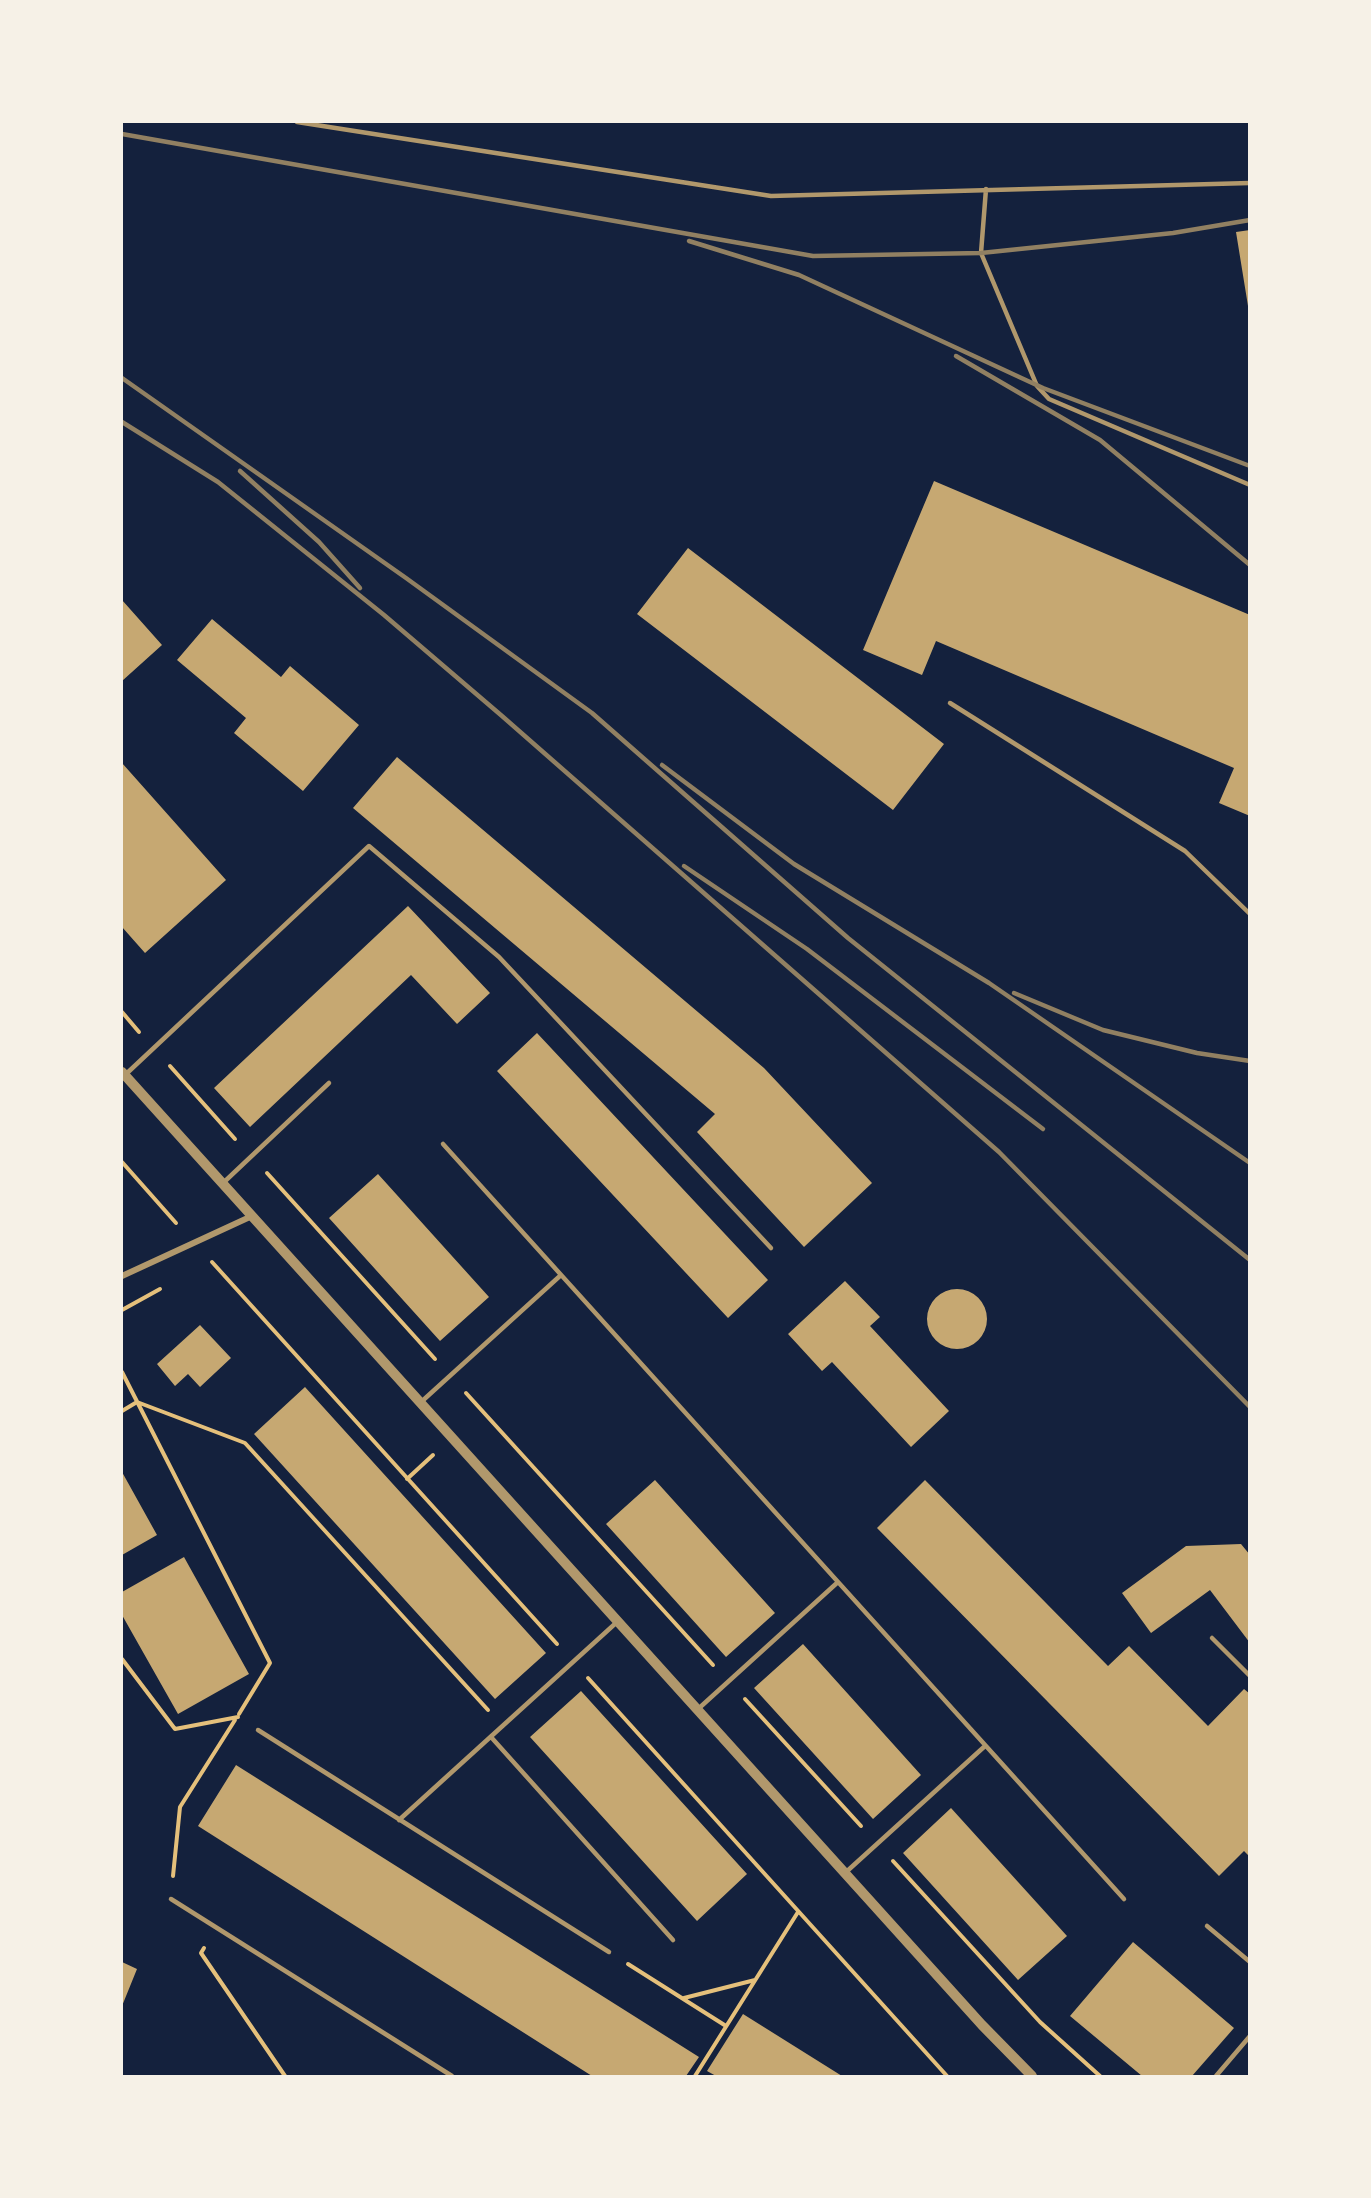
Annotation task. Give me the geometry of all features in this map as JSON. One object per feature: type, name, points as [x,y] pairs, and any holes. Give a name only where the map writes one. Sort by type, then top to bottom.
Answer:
[{"type":"street","points":[[123,1073],[1014,2060],[1032,2076]]},
{"type":"street","points":[[122,1276],[252,1216]]},
{"type":"lane","points":[[297,122],[771,196],[1250,183]]},
{"type":"lane","points":[[986,189],[981,253],[1037,386],[1049,399],[1250,485]]},
{"type":"lane","points":[[950,703],[1185,851],[1250,914]]},
{"type":"lane","points":[[123,1073],[154,1048],[369,846],[499,957],[771,1248]]},
{"type":"lane","points":[[222,1184],[329,1083]]},
{"type":"lane","points":[[443,1144],[1124,1899]]},
{"type":"lane","points":[[420,1403],[561,1275]]},
{"type":"lane","points":[[698,1710],[838,1582]]},
{"type":"lane","points":[[399,1820],[618,1622]]},
{"type":"lane","points":[[1212,1638],[1250,1676]]},
{"type":"lane","points":[[258,1730],[609,1952]]},
{"type":"lane","points":[[491,1737],[673,1940]]},
{"type":"lane","points":[[845,1873],[985,1746]]},
{"type":"lane","points":[[171,1899],[452,2076]]},
{"type":"lane","points":[[1207,1926],[1250,1962]]},
{"type":"lane","points":[[1216,2076],[1250,2036]]},
{"type":"path","points":[[122,1012],[450,1376],[1040,2022],[1100,2076]]},
{"type":"path","points":[[122,1162],[194,1243]]},
{"type":"path","points":[[122,1372],[270,1663],[180,1807],[171,1899]]},
{"type":"path","points":[[122,1411],[137,1402]]},
{"type":"path","points":[[137,1402],[245,1443],[502,1726]]},
{"type":"path","points":[[122,1659],[175,1729],[237,1716]]},
{"type":"path","points":[[695,2076],[798,1912]]},
{"type":"path","points":[[609,1952],[726,2026]]},
{"type":"path","points":[[201,1953],[285,2076]]},
{"type":"path","points":[[682,1999],[755,1980]]},
{"type":"path","points":[[699,2070],[701,2076]]},
{"type":"building","points":[[1250,230],[1250,306],[1248,306],[1236,232]]},
{"type":"building","points":[[934,481],[1250,615],[1250,816],[1219,803],[1234,768],[936,641],[922,675],[863,650]]},
{"type":"building","points":[[688,548],[944,744],[893,810],[637,614]]},
{"type":"building","points":[[122,600],[162,645],[122,681]]},
{"type":"building","points":[[212,619],[281,677],[290,666],[359,725],[303,791],[234,733],[246,718],[177,660]]},
{"type":"building","points":[[397,757],[764,1068],[872,1183],[804,1247],[697,1132],[715,1114],[353,808]]},
{"type":"building","points":[[122,763],[226,880],[145,953],[122,927]]},
{"type":"building","points":[[408,906],[490,993],[457,1024],[411,975],[250,1127],[214,1088]]},
{"type":"building","points":[[537,1033],[768,1280],[728,1318],[497,1071]]},
{"type":"building","points":[[378,1174],[489,1297],[440,1341],[329,1218]]},
{"type":"building","points":[[845,1281],[880,1317],[870,1326],[949,1411],[911,1447],[832,1362],[822,1371],[788,1334]]},
{"type":"building","points":[[957,1289],[978,1298],[987,1319],[978,1340],[957,1349],[936,1340],[927,1319],[936,1298]]},
{"type":"building","points":[[200,1325],[231,1358],[200,1387],[188,1374],[175,1386],[157,1364]]},
{"type":"building","points":[[305,1387],[546,1653],[495,1699],[254,1434]]},
{"type":"building","points":[[122,1472],[157,1535],[122,1555]]},
{"type":"building","points":[[655,1480],[775,1613],[726,1657],[606,1524]]},
{"type":"building","points":[[925,1480],[1108,1666],[1129,1646],[1208,1726],[1244,1689],[1250,1694],[1250,1857],[1244,1851],[1219,1876],[877,1528]]},
{"type":"building","points":[[1241,1544],[1250,1555],[1250,1643],[1210,1590],[1151,1633],[1122,1593],[1186,1546]]},
{"type":"building","points":[[184,1557],[249,1674],[178,1714],[122,1615],[122,1592]]},
{"type":"building","points":[[803,1644],[921,1775],[873,1819],[754,1688]]},
{"type":"building","points":[[581,1691],[747,1874],[697,1921],[530,1737]]},
{"type":"building","points":[[236,1765],[699,2057],[686,2076],[592,2076],[198,1826]]},
{"type":"building","points":[[951,1808],[1067,1936],[1018,1980],[903,1853]]},
{"type":"building","points":[[1133,1942],[1234,2028],[1192,2076],[1142,2076],[1070,2016]]},
{"type":"building","points":[[122,1962],[137,1969],[122,2006]]},
{"type":"building","points":[[743,2014],[842,2076],[716,2076],[707,2071]]},
{"type":"railway","points":[[122,134],[813,256],[981,253],[1173,233],[1250,220]]},
{"type":"railway","points":[[689,241],[799,275],[1043,388],[1250,466]]},
{"type":"railway","points":[[956,356],[1100,440],[1250,565]]},
{"type":"railway","points":[[122,378],[406,578],[592,713],[848,938],[1250,1260]]},
{"type":"railway","points":[[122,422],[218,482],[384,615],[502,716],[999,1152],[1250,1407]]},
{"type":"railway","points":[[240,471],[319,542],[360,588]]},
{"type":"railway","points":[[662,765],[794,864],[989,983],[1250,1163]]},
{"type":"railway","points":[[684,866],[807,949],[1043,1129]]},
{"type":"railway","points":[[1014,993],[1103,1030],[1197,1053],[1250,1061]]}]
